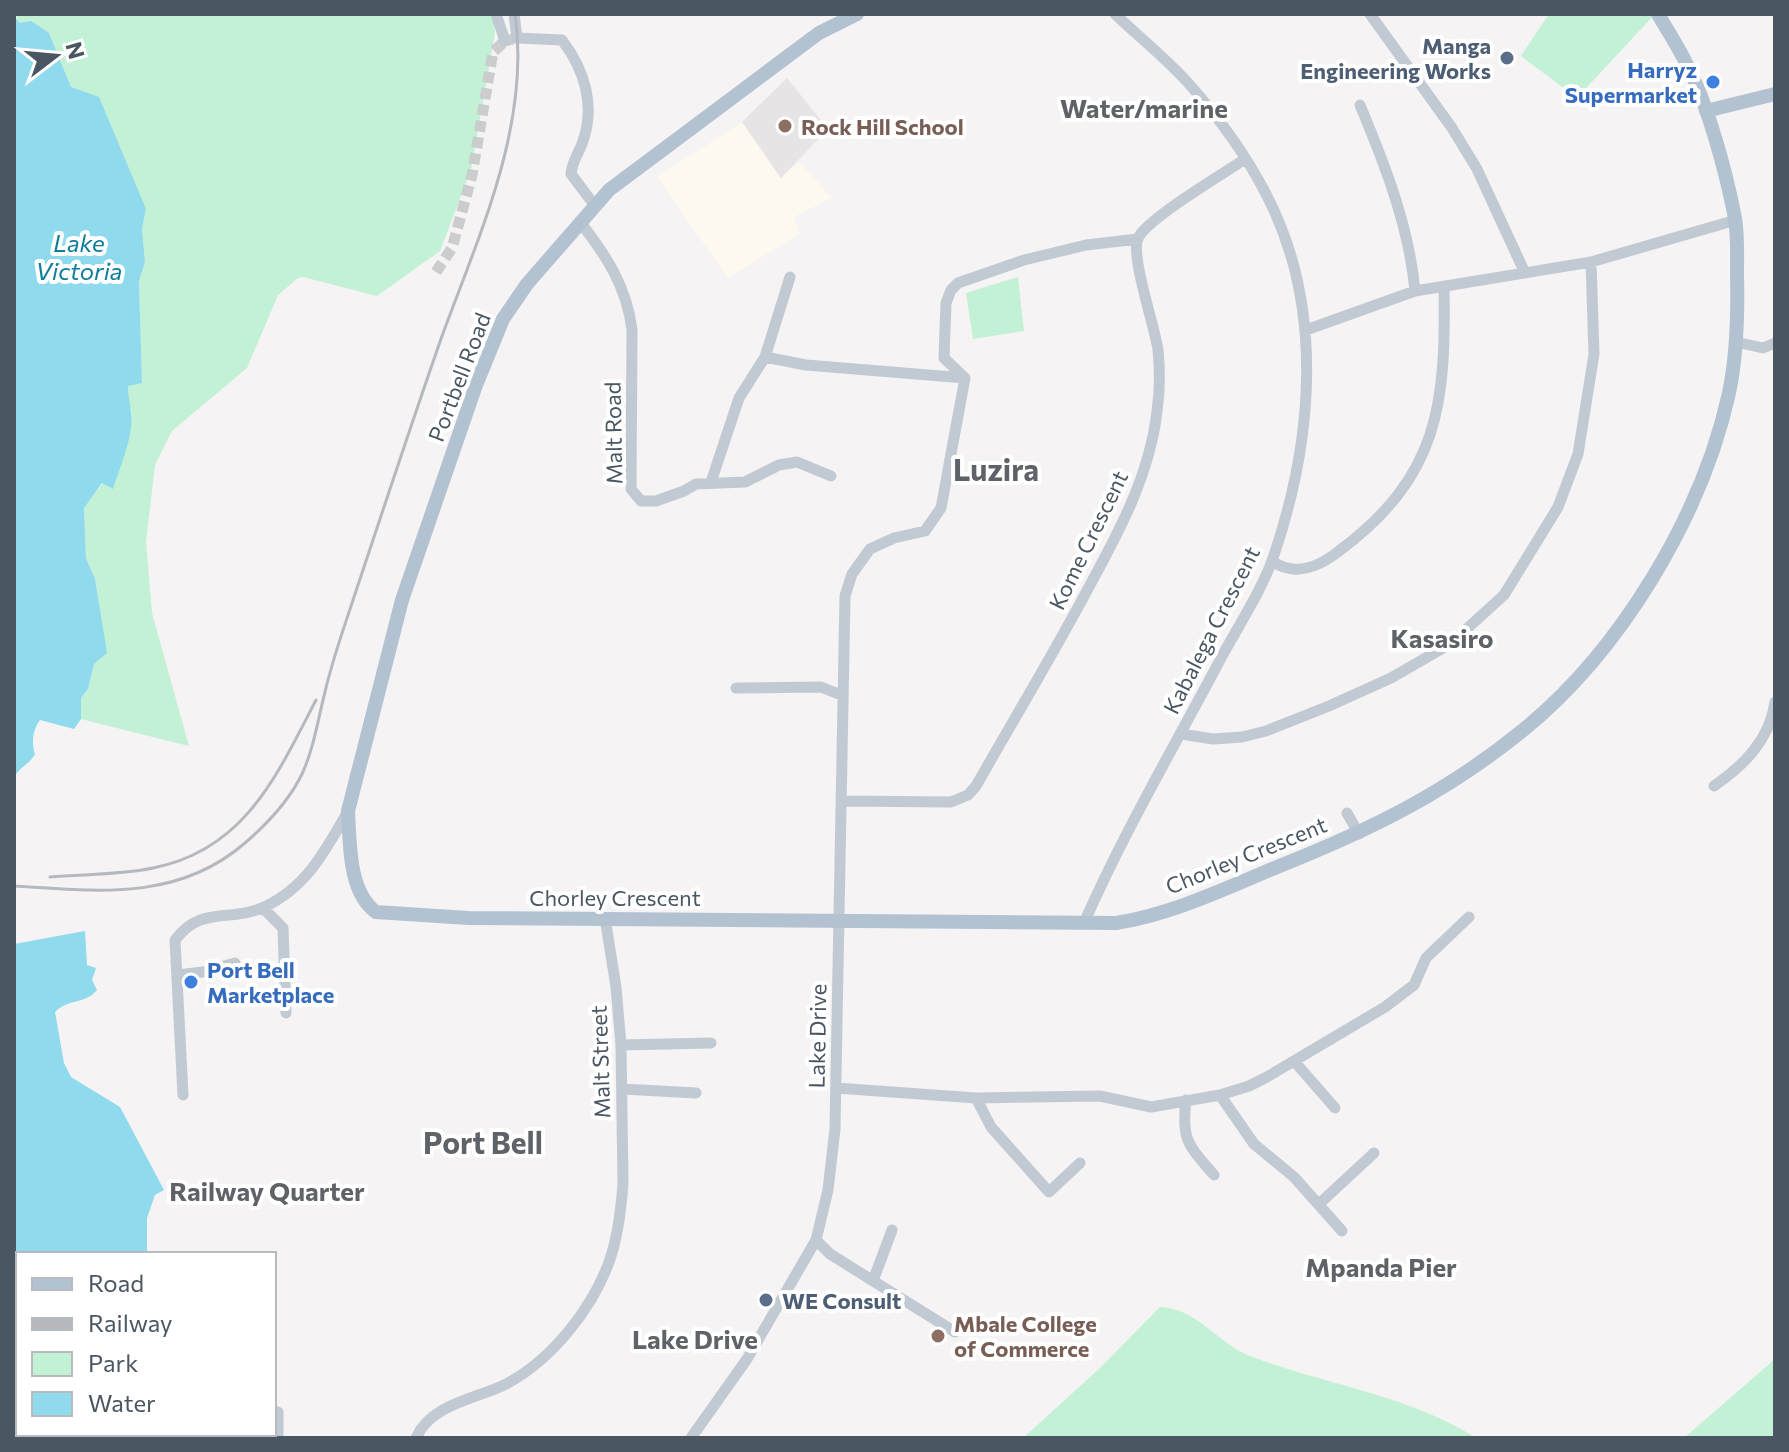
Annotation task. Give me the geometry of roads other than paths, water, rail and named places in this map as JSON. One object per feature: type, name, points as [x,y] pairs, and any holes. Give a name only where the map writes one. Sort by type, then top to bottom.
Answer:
[{"type":"main road","name":"Portbell Road","points":[[348,811],[402,600],[495,335],[527,284],[595,206],[632,172],[819,33],[857,14]]},
{"type":"main road","name":"Chorley Crescent","points":[[348,811],[350,845],[359,891],[376,912],[468,918],[1116,923],[1161,912],[1359,834],[1440,790],[1525,729],[1577,678],[1608,640],[1677,534],[1704,476],[1729,391],[1736,342],[1736,220],[1706,111],[1687,64],[1658,14]]},
{"type":"main road","points":[[1706,111],[1775,94]]},
{"type":"street","points":[[496,14],[505,41]]},
{"type":"street","points":[[514,14],[517,38],[562,40],[578,66],[589,108],[585,133],[572,163],[571,174],[595,206]]},
{"type":"street","name":"Kabalega Crescent","points":[[1084,923],[1122,840],[1272,561],[1287,513],[1304,427],[1307,391],[1306,330],[1297,283],[1266,194],[1245,159],[1189,85],[1115,14]]},
{"type":"street","points":[[1370,14],[1452,128],[1477,169],[1525,273]]},
{"type":"street","points":[[1360,105],[1395,192],[1415,291]]},
{"type":"street","points":[[965,378],[944,356],[946,303],[951,290],[958,283],[1024,260],[1086,245],[1138,239],[1151,223],[1245,159]]},
{"type":"street","points":[[1306,330],[1415,291],[1591,262],[1736,220]]},
{"type":"street","name":"Malt Road","points":[[580,222],[613,267],[631,323],[631,490],[641,501],[656,501],[696,484],[736,484],[754,479],[779,465],[797,462],[831,476]]},
{"type":"street","name":"Kome Crescent","points":[[842,801],[951,802],[968,795],[1063,637],[1123,524],[1148,453],[1157,412],[1160,370],[1137,258],[1138,239]]},
{"type":"street","points":[[1181,734],[1213,739],[1242,737],[1266,731],[1329,706],[1391,678],[1450,644],[1504,595],[1558,507],[1578,454],[1594,354],[1591,262]]},
{"type":"street","points":[[711,482],[739,398],[765,357],[790,277]]},
{"type":"street","points":[[1272,561],[1282,568],[1299,570],[1333,556],[1374,523],[1407,485],[1437,417],[1445,350],[1444,286]]},
{"type":"street","points":[[1736,342],[1763,348],[1775,343]]},
{"type":"street","points":[[765,357],[806,365],[965,378]]},
{"type":"street","name":"Lake Drive","points":[[691,1438],[747,1359],[816,1240],[828,1190],[836,1088],[845,596],[852,574],[870,549],[894,538],[925,531],[941,508],[965,378]]},
{"type":"street","points":[[736,688],[821,687],[841,695]]},
{"type":"street","points":[[1714,786],[1749,759],[1766,728],[1775,702]]},
{"type":"street","points":[[183,1095],[175,940],[197,919],[243,914],[263,908],[288,894],[304,880],[348,811]]},
{"type":"street","points":[[1347,813],[1359,834]]},
{"type":"street","points":[[263,908],[283,928],[286,1013]]},
{"type":"street","points":[[836,1088],[976,1098],[1100,1096],[1151,1107],[1220,1095],[1249,1086],[1385,1007],[1414,985],[1426,958],[1469,917]]},
{"type":"street","name":"Malt Street","points":[[416,1438],[421,1428],[436,1414],[507,1383],[540,1362],[575,1322],[608,1265],[621,1206],[622,1089],[616,987],[605,918]]},
{"type":"street","points":[[177,975],[235,963]]},
{"type":"street","points":[[621,1045],[711,1043]]},
{"type":"street","points":[[1294,1061],[1335,1108]]},
{"type":"street","points":[[622,1089],[696,1093]]},
{"type":"street","points":[[1220,1095],[1254,1144],[1269,1154],[1342,1231]]},
{"type":"street","points":[[976,1098],[991,1127],[1049,1192],[1080,1163]]},
{"type":"street","points":[[1186,1100],[1183,1125],[1187,1140],[1214,1175]]},
{"type":"street","points":[[1319,1204],[1374,1153]]},
{"type":"street","points":[[873,1281],[892,1230]]},
{"type":"street","points":[[816,1240],[830,1254],[955,1332]]},
{"type":"street","points":[[276,1412],[278,1438]]},
{"type":"water","name":"Lake Victoria","points":[[14,16],[20,23],[31,21],[49,33],[71,87],[99,97],[146,209],[142,229],[145,262],[139,281],[142,383],[128,386],[130,431],[113,489],[102,483],[84,508],[86,558],[95,579],[107,653],[94,664],[88,689],[81,698],[81,719],[74,729],[40,720],[33,736],[35,754],[14,778]]},
{"type":"water","points":[[85,931],[87,965],[96,968],[92,980],[97,990],[87,998],[55,1012],[64,1063],[71,1077],[120,1107],[164,1190],[155,1195],[147,1218],[147,1252],[16,1252],[16,1436],[150,1438],[14,1438],[14,944]]},
{"type":"tunnel","points":[[436,272],[452,248],[472,175],[493,52],[505,41],[513,39]]},
{"type":"railway","points":[[14,886],[105,890],[164,884],[192,875],[219,862],[245,843],[277,812],[297,784],[310,754],[332,666],[378,525],[498,178],[516,97],[518,55],[515,14]]},
{"type":"railway","points":[[50,877],[153,868],[185,859],[212,845],[235,827],[272,781],[316,700]]},
{"type":"place","name":"Manga Engineering Works","points":[[1507,58]]},
{"type":"place","name":"Harryz Supermarket","points":[[1713,82]]},
{"type":"place","name":"Rock Hill School","points":[[785,126]]},
{"type":"place","name":"Port Bell Marketplace","points":[[191,982]]},
{"type":"place","name":"WE Consult","points":[[766,1300]]},
{"type":"place","name":"Mbale College of Commerce","points":[[938,1336]]},
{"type":"district","name":"Water/marine","points":[[1144,107]]},
{"type":"district","name":"Luzira","points":[[996,468]]},
{"type":"district","name":"Kasasiro","points":[[1442,637]]},
{"type":"district","name":"Port Bell","points":[[483,1141]]},
{"type":"district","name":"Railway Quarter","points":[[267,1190]]},
{"type":"district","name":"Mpanda Pier","points":[[1381,1266]]},
{"type":"district","name":"Lake Drive","points":[[695,1338]]}]
